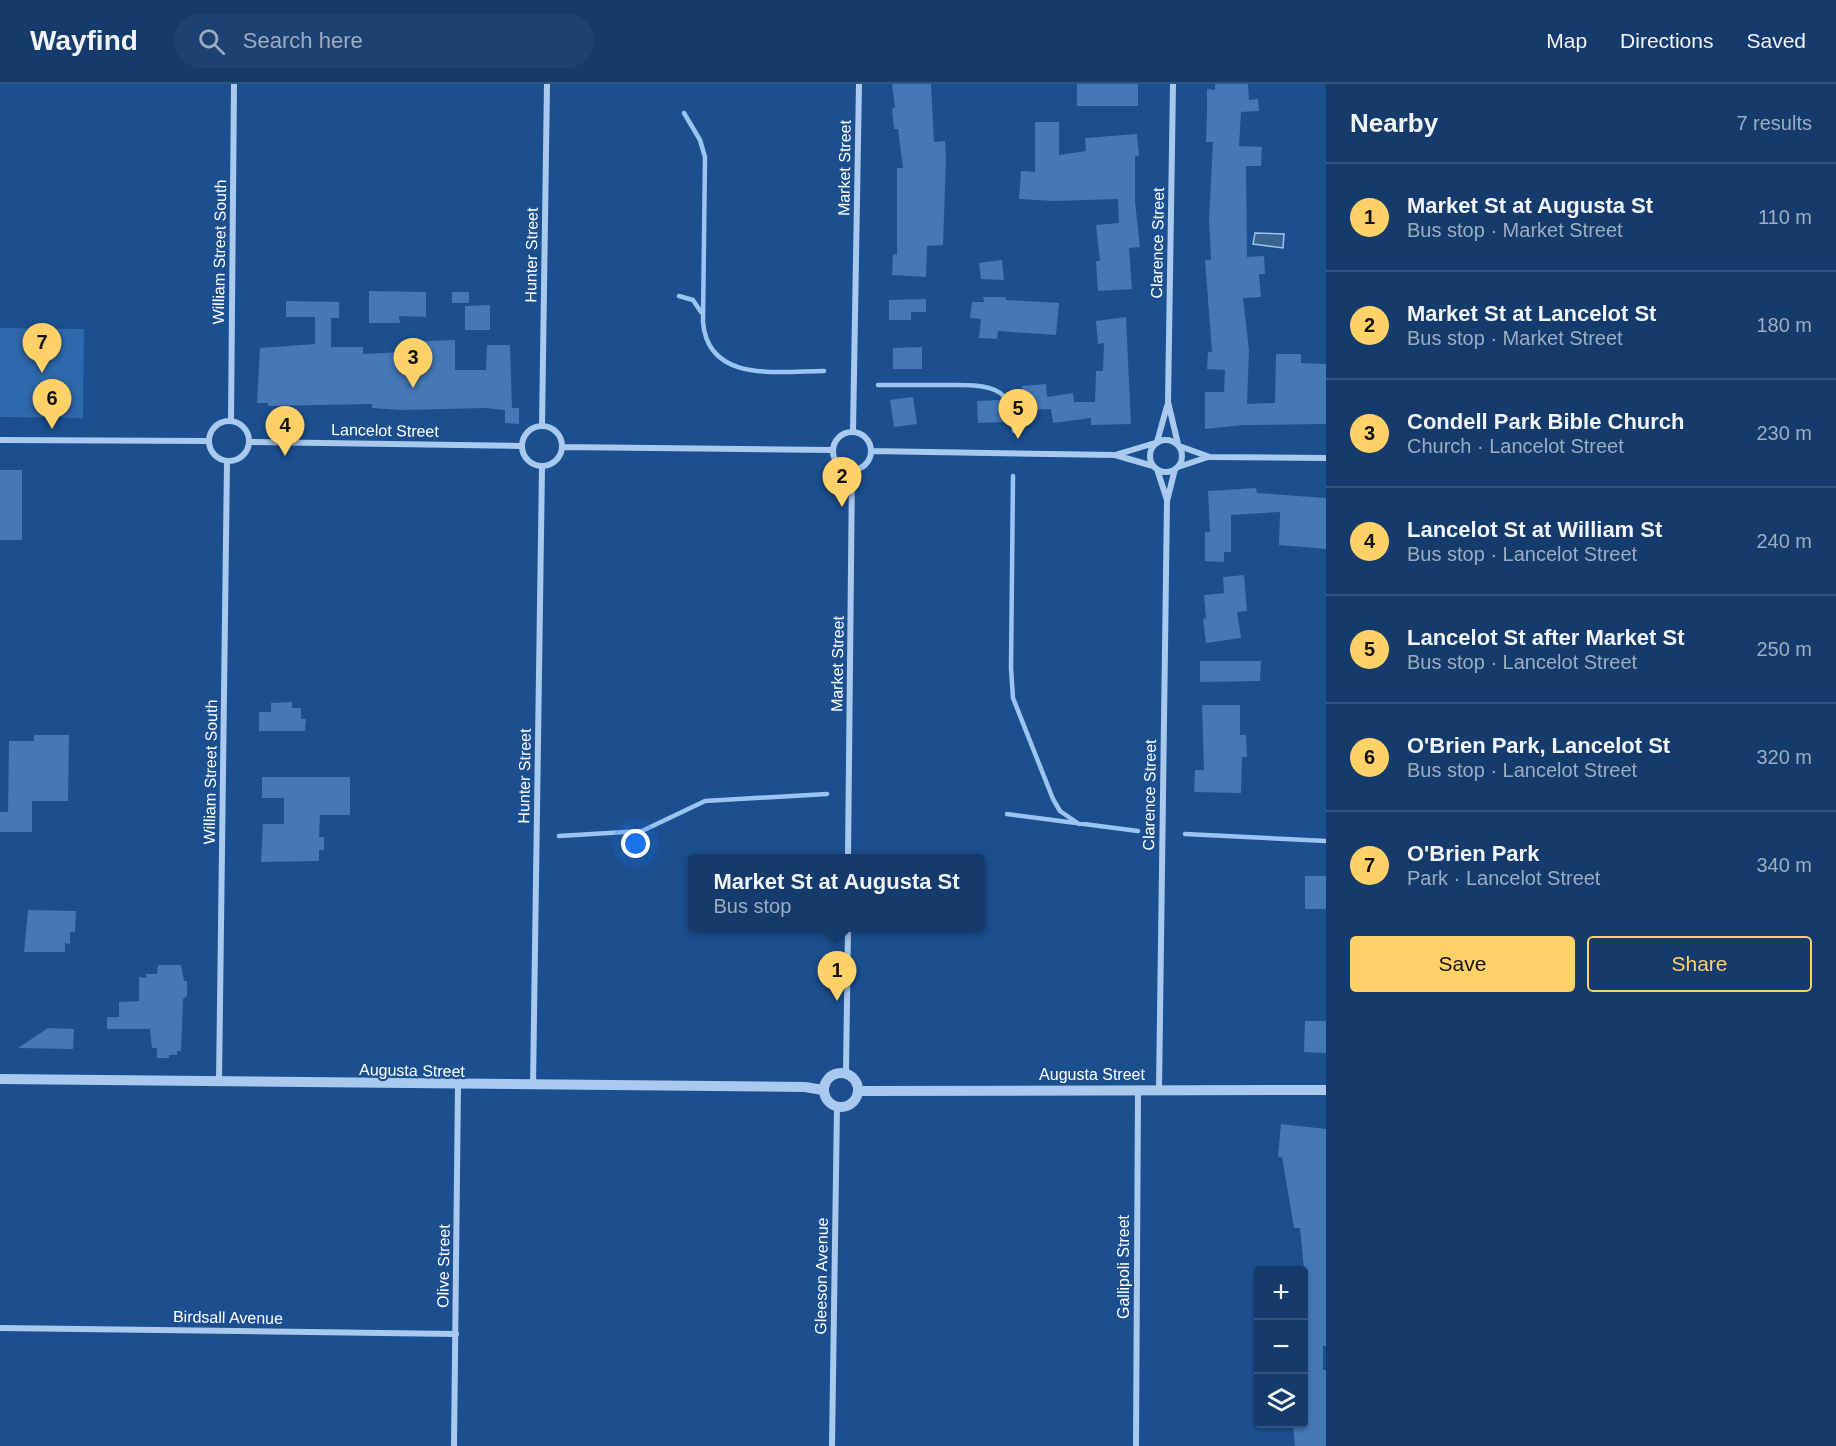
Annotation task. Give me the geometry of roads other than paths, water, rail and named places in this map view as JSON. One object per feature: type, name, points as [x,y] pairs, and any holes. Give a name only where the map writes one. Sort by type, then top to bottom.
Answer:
[{"type":"street","name":"William Street South","points":[[231,421],[234,84]]},
{"type":"street","name":"Hunter Street","points":[[542,426],[547,84]]},
{"type":"street","name":"Market Street","points":[[853,432],[859,84]]},
{"type":"street","name":"Clarence Street","points":[[1173,84],[1168,402],[1178,445]]},
{"type":"street","name":"Clarence Street","points":[[1156,442],[1168,402]]},
{"type":"street","points":[[231,421],[246,430],[249,441],[240,458],[227,462],[212,453],[208,441],[210,434],[218,424],[231,421]]},
{"type":"street","points":[[542,426],[554,430],[562,447],[558,459],[542,467],[530,463],[521,446],[530,430],[542,426]]},
{"type":"street","points":[[853,432],[865,438],[870,451],[864,465],[852,470],[839,465],[833,450],[840,437],[853,432]]},
{"type":"street","points":[[870,451],[1115,454],[1167,439],[1210,457]]},
{"type":"street","points":[[0,440],[208,441]]},
{"type":"street","name":"Lancelot Street","points":[[249,441],[521,446]]},
{"type":"street","points":[[1155,467],[1149,455],[1156,442]]},
{"type":"street","points":[[1176,468],[1182,457],[1178,445]]},
{"type":"street","points":[[562,447],[833,450]]},
{"type":"street","points":[[1115,454],[1165,472],[1210,457],[1326,458]]},
{"type":"street","name":"William Street South","points":[[219,1083],[227,462]]},
{"type":"street","name":"Hunter Street","points":[[533,1086],[542,467]]},
{"type":"street","name":"Clarence Street","points":[[1155,467],[1167,501]]},
{"type":"street","name":"Clarence Street","points":[[1159,1089],[1167,501],[1176,468]]},
{"type":"street","name":"Market Street","points":[[848,854],[852,470]]},
{"type":"street","points":[[846,1073],[848,932]]},
{"type":"street","points":[[846,1073],[855,1080],[858,1091],[853,1101],[837,1106],[829,1102],[823,1090],[832,1074],[846,1073]]},
{"type":"street","name":"Augusta Street","points":[[0,1079],[458,1086],[805,1087],[823,1090]]},
{"type":"street","name":"Olive Street","points":[[454,1446],[458,1086]]},
{"type":"street","name":"Gallipoli Street","points":[[1136,1446],[1138,1089]]},
{"type":"street","name":"Augusta Street","points":[[858,1091],[1326,1090]]},
{"type":"street","name":"Gleeson Avenue","points":[[832,1446],[837,1106]]},
{"type":"street","name":"Birdsall Avenue","points":[[0,1328],[456,1334]]},
{"type":"waterway","points":[[684,113],[700,140],[705,157],[703,322],[708,342],[718,356],[732,365],[749,370],[824,371]]},
{"type":"waterway","points":[[679,296],[693,300],[701,312]]},
{"type":"waterway","points":[[878,385],[968,385],[992,389],[1009,402],[1013,414],[1014,431]]},
{"type":"waterway","points":[[1013,476],[1011,668],[1013,698],[1053,799],[1060,811],[1079,824]]},
{"type":"waterway","points":[[559,836],[642,831],[705,801],[827,794]]},
{"type":"waterway","points":[[1007,814],[1138,831]]},
{"type":"waterway","points":[[1185,834],[1326,841]]},
{"type":"place","name":"O'Brien Park","points":[[42,373]]},
{"type":"place","name":"Condell Park Bible Church","points":[[413,388]]},
{"type":"place","name":"O'Brien Park, Lancelot St","points":[[52,429]]},
{"type":"place","name":"Lancelot St after Market St","points":[[1018,439]]},
{"type":"place","name":"Lancelot St at William St","points":[[285,456]]},
{"type":"place","name":"Market St at Lancelot St","points":[[842,507]]},
{"type":"place","name":"Market St at Augusta St","points":[[837,1001]]}]
